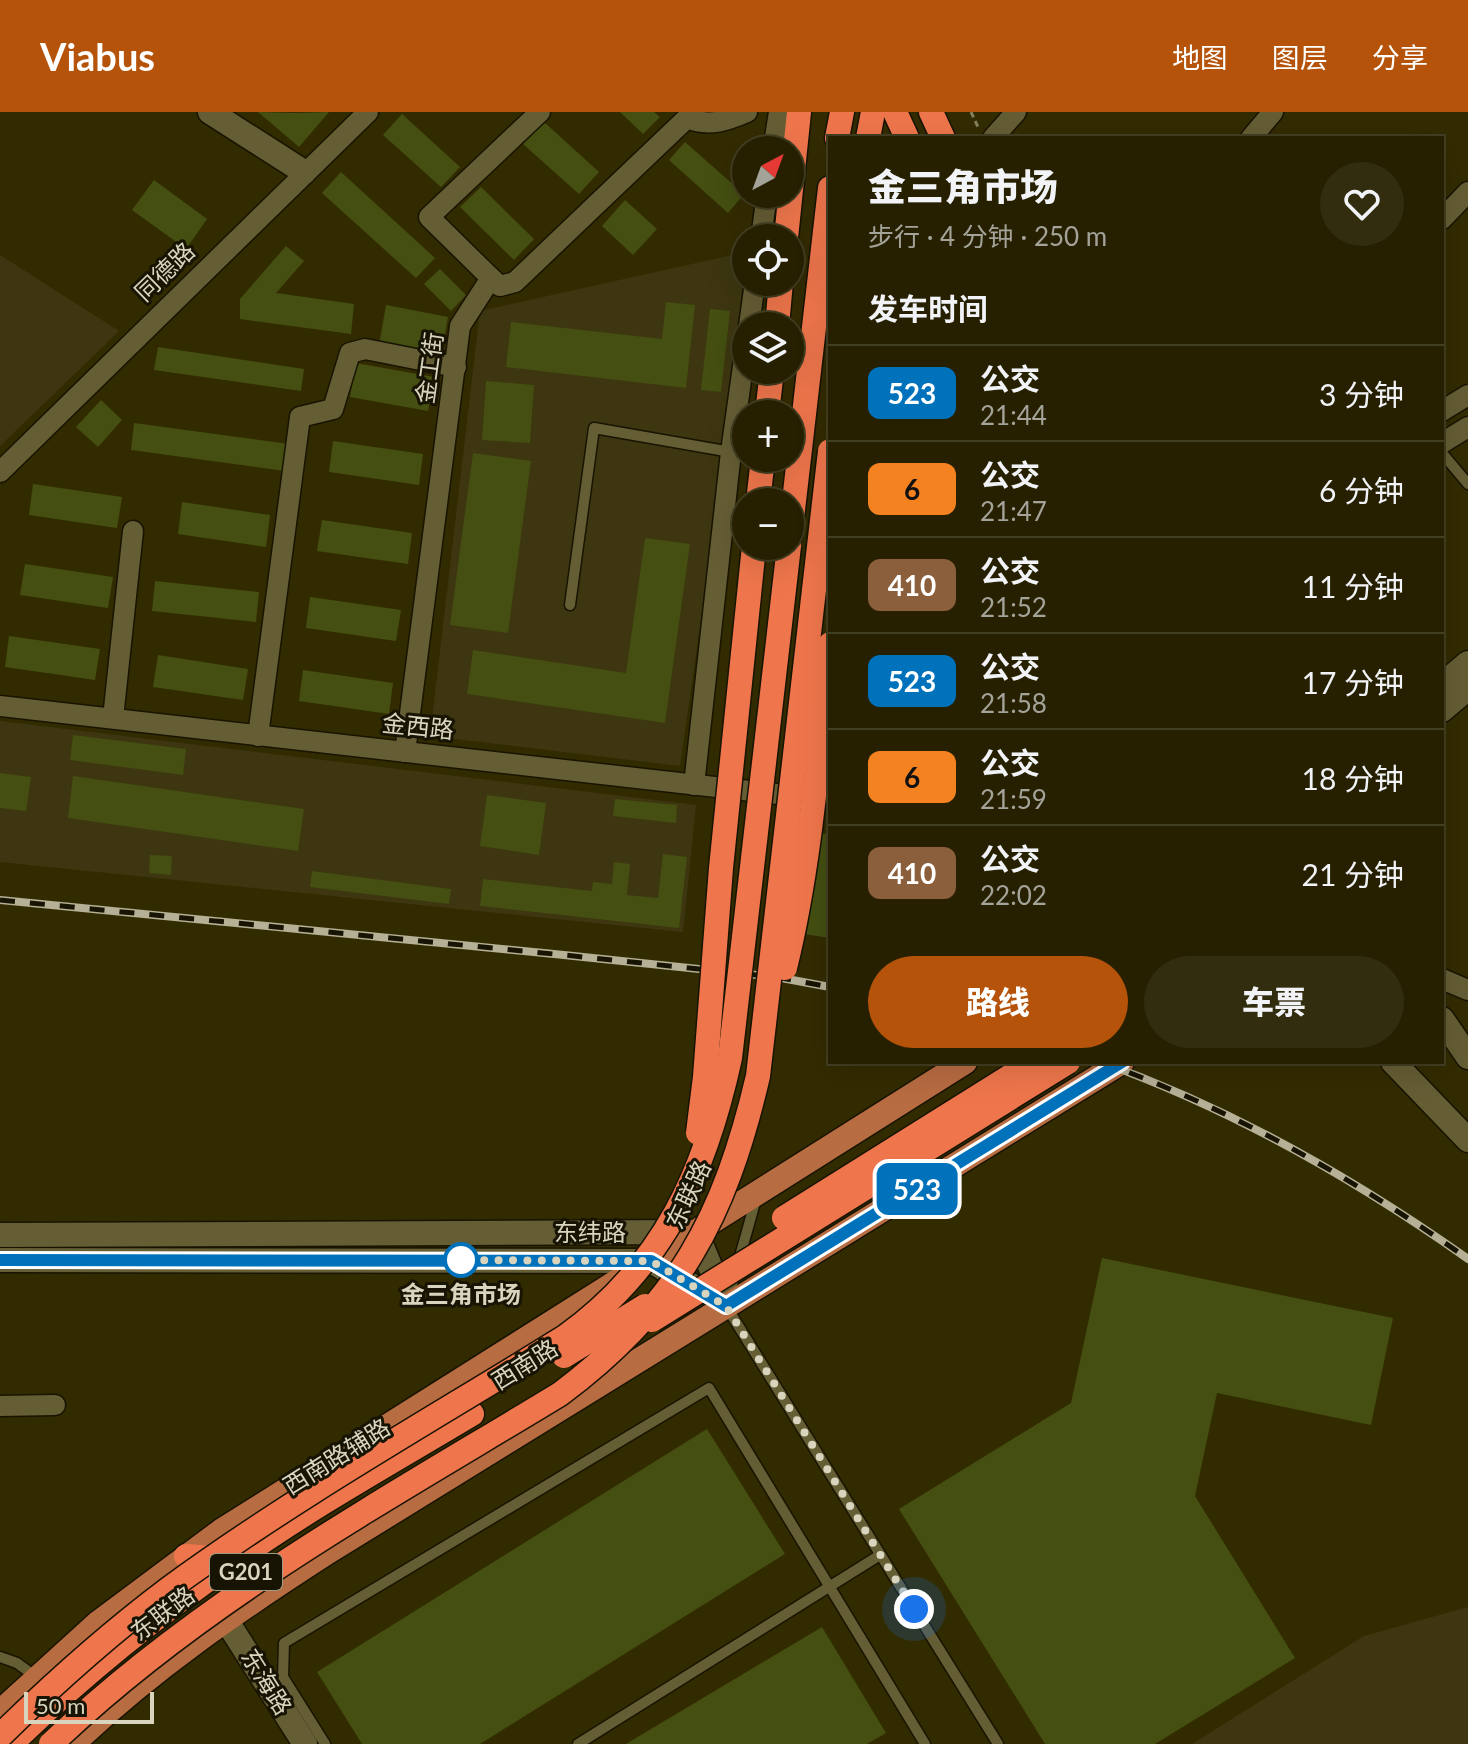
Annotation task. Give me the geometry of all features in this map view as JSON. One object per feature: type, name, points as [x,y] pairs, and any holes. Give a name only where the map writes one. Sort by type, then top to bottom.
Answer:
[{"type":"highway","points":[[787,224],[799,112]]},
{"type":"highway","points":[[837,136],[842,112]]},
{"type":"highway","points":[[868,136],[873,112]]},
{"type":"highway","points":[[895,112],[906,136]]},
{"type":"highway","points":[[931,112],[942,136]]},
{"type":"highway","points":[[796,488],[828,205]]},
{"type":"highway","name":"东联路","points":[[51,1744],[140,1666],[205,1617],[321,1539],[560,1394],[612,1352],[641,1323],[662,1298],[702,1236],[734,1164],[758,1076],[828,468]]},
{"type":"highway","points":[[681,1201],[701,1116],[721,868],[753,560]]},
{"type":"highway","name":"东联路","points":[[0,1736],[111,1635],[231,1545],[565,1337],[595,1316],[643,1266],[681,1201],[710,1135],[730,1058],[787,560]]},
{"type":"highway","points":[[758,1076],[803,887],[828,662]]},
{"type":"highway","name":"西南路","points":[[31,1744],[67,1709],[132,1656],[233,1581],[476,1420],[1030,1064]]},
{"type":"highway","name":"西南路","points":[[11,1744],[57,1699],[123,1644],[236,1560],[476,1420],[1065,1064]]},
{"type":"highway","points":[[186,1556],[236,1560]]},
{"type":"main road","points":[[210,112],[304,172]]},
{"type":"main road","points":[[1444,683],[1468,663]]},
{"type":"main road","points":[[1444,708],[1468,688]]},
{"type":"main road","points":[[1444,1022],[1468,1057]]},
{"type":"main road","points":[[726,1306],[696,1232],[962,1064]]},
{"type":"main road","points":[[73,1744],[148,1678],[226,1620],[328,1552],[1119,1064]]},
{"type":"main road","points":[[1395,1064],[1468,1140]]},
{"type":"main road","points":[[758,1193],[801,1261]]},
{"type":"main road","name":"东纬路","points":[[0,1235],[696,1232]]},
{"type":"main road","name":"西南路辅路","points":[[0,1712],[99,1622],[186,1556],[289,1486],[696,1232]]},
{"type":"main road","name":"东纬路","points":[[0,1260],[651,1261],[726,1306]]},
{"type":"main road","name":"东海路","points":[[226,1620],[305,1744]]},
{"type":"street","name":"同德路","points":[[0,472],[368,112]]},
{"type":"street","points":[[540,112],[429,217],[500,286],[515,282],[684,115],[702,124],[717,123],[747,112]]},
{"type":"street","points":[[775,136],[779,112]]},
{"type":"street","points":[[995,136],[1016,112]]},
{"type":"street","points":[[1253,136],[1273,112]]},
{"type":"street","points":[[1444,217],[1468,192]]},
{"type":"street","name":"金工街","points":[[405,752],[460,326],[491,278]]},
{"type":"street","points":[[258,736],[300,417],[333,409],[350,353],[365,349],[456,367]]},
{"type":"street","points":[[694,785],[741,384]]},
{"type":"street","points":[[1444,410],[1468,395]]},
{"type":"street","points":[[1444,442],[1468,427]]},
{"type":"street","points":[[113,718],[133,531]]},
{"type":"street","name":"金西路","points":[[0,706],[828,800]]},
{"type":"street","points":[[1444,980],[1468,990]]},
{"type":"street","points":[[0,1406],[55,1405]]},
{"type":"lane","points":[[570,605],[594,428],[731,452]]},
{"type":"lane","points":[[1444,455],[1468,484]]},
{"type":"lane","points":[[758,1193],[726,1306],[998,1744]]},
{"type":"lane","points":[[325,1744],[283,1677],[284,1643],[709,1388],[920,1742]]},
{"type":"lane","points":[[578,1744],[880,1555]]},
{"type":"lane","points":[[0,1657],[17,1663],[36,1677]]},
{"type":"path","points":[[971,112],[982,136]]},
{"type":"shaded area","points":[[0,255],[119,331],[0,446]]},
{"type":"shaded area","points":[[732,255],[732,296],[747,296],[745,312],[732,312],[732,384],[734,384],[680,766],[430,736],[480,311]]},
{"type":"shaded area","points":[[0,721],[696,805],[683,932],[0,862]]},
{"type":"shaded area","points":[[1468,1607],[1468,1744],[1192,1744],[1364,1636]]},
{"type":"building","points":[[258,112],[294,113],[329,112],[299,147]]},
{"type":"building","points":[[620,112],[654,112],[660,117],[643,134]]},
{"type":"building","points":[[402,114],[460,167],[441,187],[383,135]]},
{"type":"building","points":[[544,122],[599,172],[579,194],[523,144]]},
{"type":"building","points":[[685,142],[732,183],[732,208],[728,213],[669,160]]},
{"type":"building","points":[[341,172],[435,258],[416,278],[322,193]]},
{"type":"building","points":[[154,180],[207,219],[186,249],[132,210]]},
{"type":"building","points":[[481,187],[534,239],[514,260],[460,207]]},
{"type":"building","points":[[625,200],[657,229],[633,255],[602,226]]},
{"type":"building","points":[[286,246],[304,261],[276,293],[354,304],[351,334],[240,319],[240,299]]},
{"type":"building","points":[[440,269],[466,295],[451,311],[424,284]]},
{"type":"building","points":[[666,302],[695,305],[686,388],[506,367],[511,322],[662,339]]},
{"type":"building","points":[[386,305],[448,317],[441,357],[379,345]]},
{"type":"building","points":[[710,309],[730,311],[721,392],[701,390]]},
{"type":"building","points":[[158,347],[304,369],[301,391],[154,370]]},
{"type":"building","points":[[356,363],[434,377],[428,411],[350,397]]},
{"type":"building","points":[[486,381],[534,385],[530,443],[482,440]]},
{"type":"building","points":[[101,400],[122,420],[98,447],[76,427]]},
{"type":"building","points":[[134,423],[289,444],[285,471],[131,450]]},
{"type":"building","points":[[333,441],[423,454],[419,485],[329,472]]},
{"type":"building","points":[[473,453],[531,461],[508,633],[450,625]]},
{"type":"building","points":[[33,484],[122,497],[117,528],[29,515]]},
{"type":"building","points":[[182,502],[270,515],[266,547],[178,534]]},
{"type":"building","points":[[322,520],[412,533],[408,564],[317,551]]},
{"type":"building","points":[[645,538],[690,544],[665,723],[467,694],[473,650],[626,673]]},
{"type":"building","points":[[25,564],[113,577],[108,608],[20,595]]},
{"type":"building","points":[[155,581],[259,592],[256,622],[152,611]]},
{"type":"building","points":[[310,597],[401,610],[396,641],[306,628]]},
{"type":"building","points":[[9,636],[100,649],[95,680],[5,667]]},
{"type":"building","points":[[158,655],[248,669],[243,700],[153,687]]},
{"type":"building","points":[[303,670],[393,683],[389,714],[299,701]]},
{"type":"building","points":[[73,735],[186,749],[183,775],[70,760]]},
{"type":"building","points":[[0,773],[31,777],[26,811],[0,808]]},
{"type":"building","points":[[73,776],[304,809],[298,851],[68,818]]},
{"type":"building","points":[[487,795],[546,803],[539,855],[480,846]]},
{"type":"building","points":[[615,799],[677,805],[676,823],[613,816]]},
{"type":"building","points":[[819,833],[828,835],[828,938],[804,934]]},
{"type":"building","points":[[663,854],[687,857],[679,928],[480,906],[483,879],[592,891],[593,882],[612,884],[614,862],[630,864],[627,895],[658,898]]},
{"type":"building","points":[[150,855],[172,856],[171,875],[149,873]]},
{"type":"building","points":[[312,871],[451,889],[449,904],[310,887]]},
{"type":"building","points":[[1102,1258],[1393,1318],[1371,1425],[1217,1393],[1195,1496],[1295,1658],[1155,1744],[1045,1744],[899,1509],[1071,1403]]},
{"type":"building","points":[[707,1429],[785,1554],[480,1744],[362,1744],[317,1672]]},
{"type":"building","points":[[822,1627],[886,1733],[867,1744],[626,1744]]},
{"type":"railway","points":[[0,900],[776,977],[828,987]]},
{"type":"railway","points":[[1106,1064],[1198,1101],[1291,1148],[1381,1201],[1468,1259]]},
{"type":"bus line","name":"523","points":[[0,1260],[651,1261],[726,1306],[1119,1064]]},
{"type":"place","name":"金三角市场","points":[[461,1260]]},
{"type":"route","points":[[461,1260],[451,1260],[651,1261],[726,1306],[914,1609]]}]
